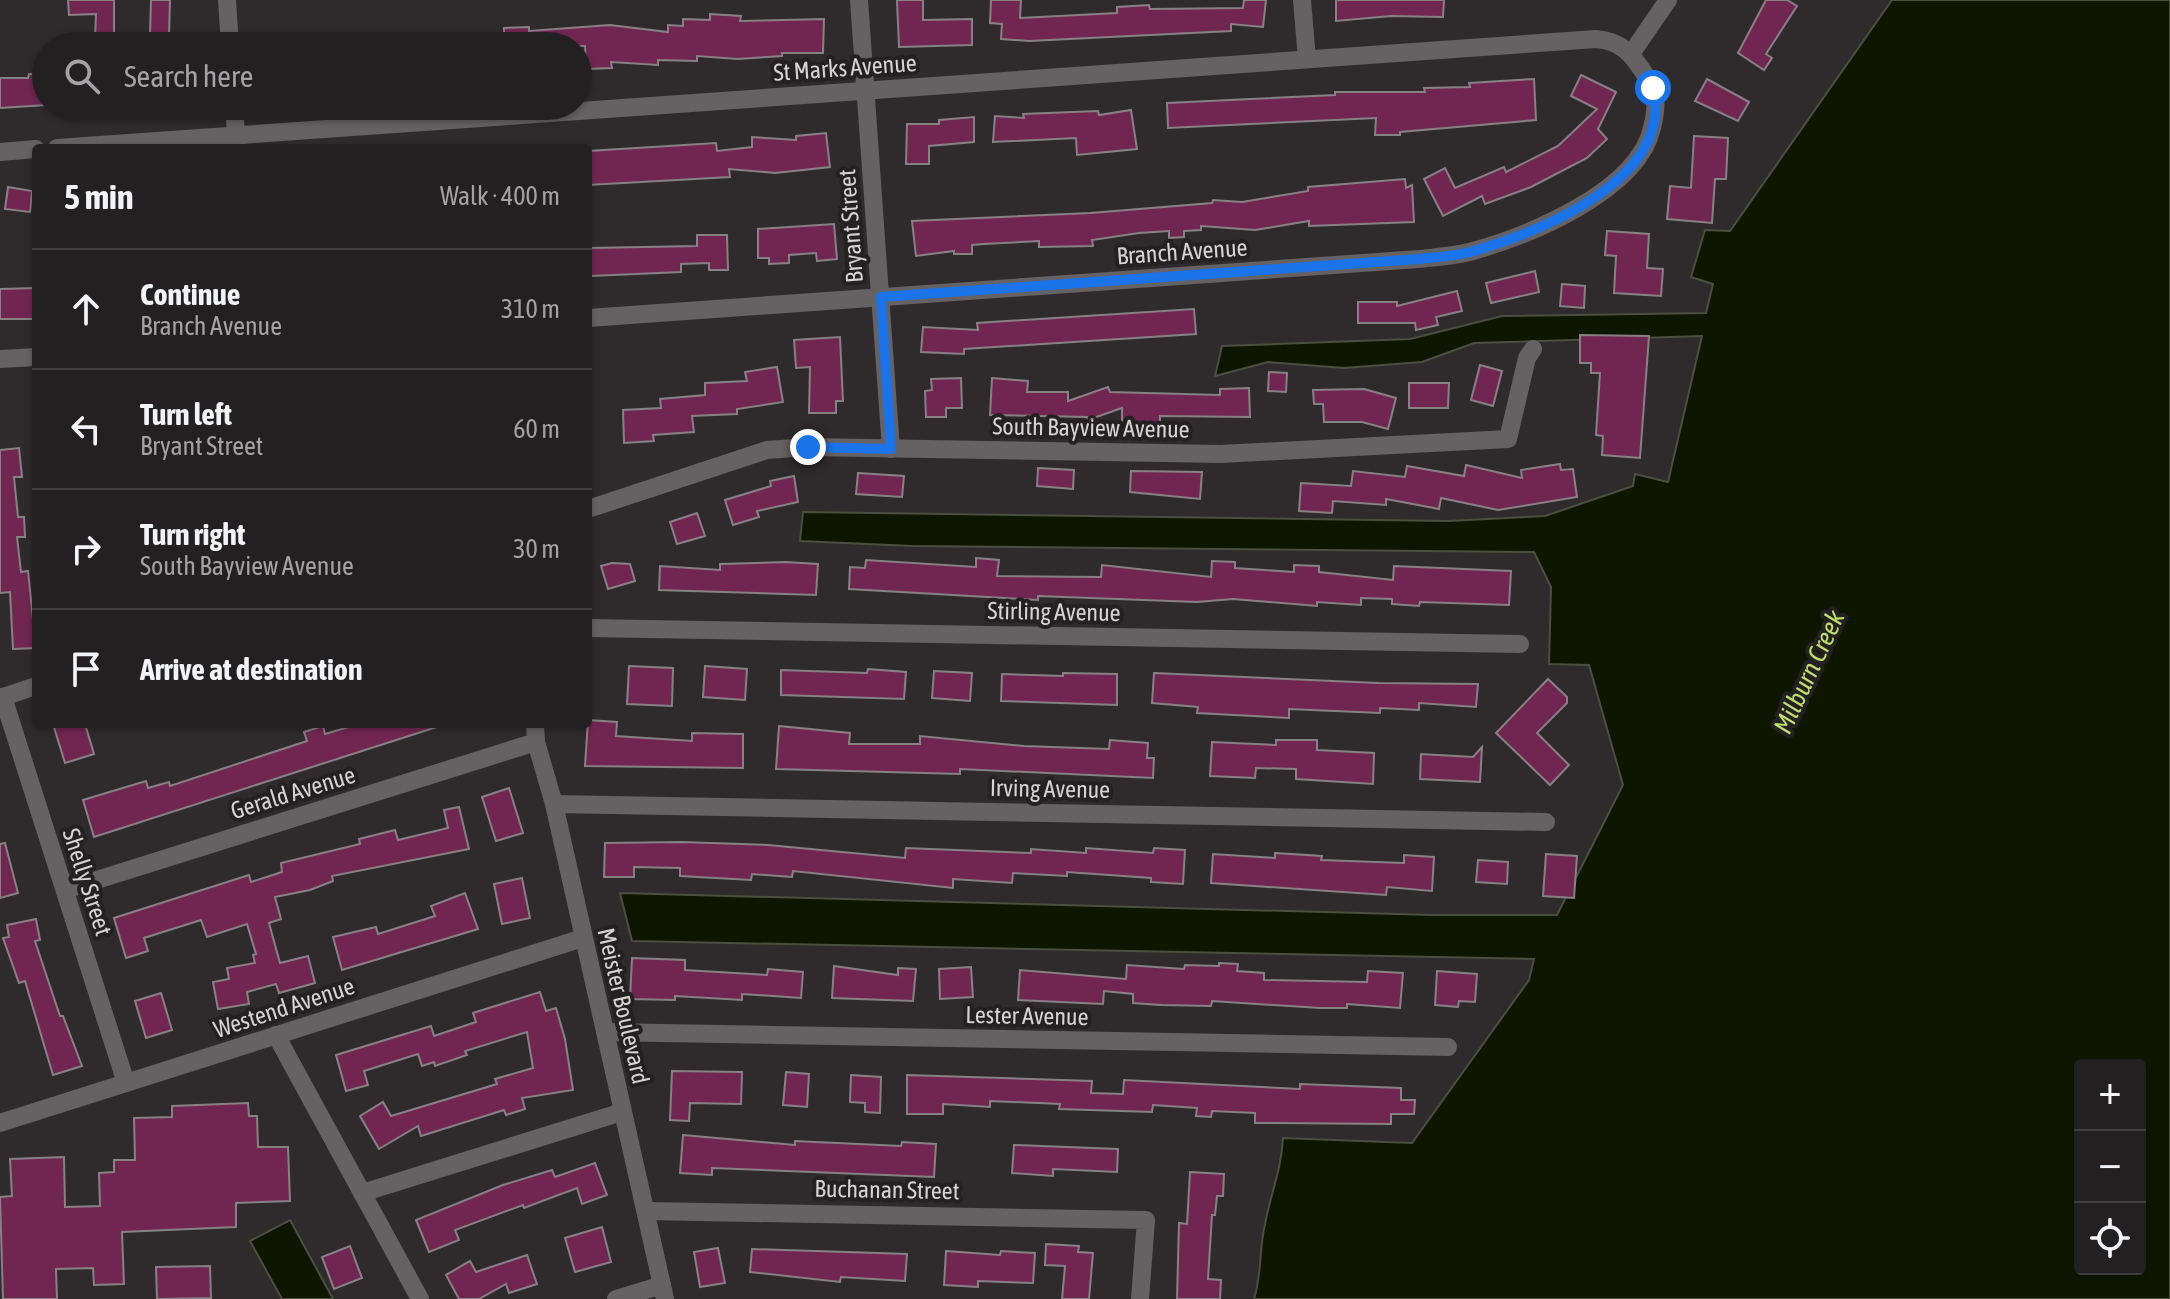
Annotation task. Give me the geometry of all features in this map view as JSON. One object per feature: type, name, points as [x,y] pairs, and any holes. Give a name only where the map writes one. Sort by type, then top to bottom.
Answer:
[{"type":"street","points":[[227,0],[229,32]]},
{"type":"street","name":"Bryant Street","points":[[859,0],[891,449]]},
{"type":"street","points":[[1302,0],[1307,59]]},
{"type":"street","points":[[1631,54],[1668,0]]},
{"type":"street","name":"St Marks Avenue","points":[[592,113],[865,90],[1596,39],[1615,40],[1631,54]]},
{"type":"street","name":"Branch Avenue","points":[[592,318],[1419,259],[1473,251],[1567,213],[1610,188],[1634,163],[1650,138],[1657,105],[1653,88],[1631,54]]},
{"type":"street","points":[[235,120],[236,142]]},
{"type":"street","name":"St Marks Avenue","points":[[176,144],[502,120]]},
{"type":"street","points":[[0,152],[32,149]]},
{"type":"street","name":"South Bayview Avenue","points":[[592,508],[767,450],[1221,454],[1508,439],[1527,358],[1533,349]]},
{"type":"street","points":[[0,359],[32,357]]},
{"type":"street","name":"Stirling Avenue","points":[[592,628],[1520,644]]},
{"type":"street","points":[[1,697],[32,687]]},
{"type":"street","name":"Shelly Street","points":[[1,697],[126,1083]]},
{"type":"street","name":"Gerald Avenue","points":[[65,890],[536,733]]},
{"type":"street","name":"Meister Boulevard","points":[[536,733],[664,1292]]},
{"type":"street","name":"Irving Avenue","points":[[554,804],[1546,822]]},
{"type":"street","name":"Westend Avenue","points":[[0,1123],[583,938]]},
{"type":"street","name":"Lester Avenue","points":[[605,1032],[1448,1047]]},
{"type":"street","points":[[276,1035],[420,1299]]},
{"type":"street","points":[[362,1193],[622,1112]]},
{"type":"street","name":"Buchanan Street","points":[[646,1211],[1146,1220],[1140,1299]]},
{"type":"street","points":[[616,1299],[664,1292]]},
{"type":"water","name":"Milburn Creek","points":[[1892,0],[2170,0],[2170,1299],[1254,1299],[1263,1233],[1283,1138],[1412,1143],[1529,980],[1534,959],[632,941],[620,893],[1433,915],[1557,915],[1623,785],[1589,665],[1549,664],[1551,587],[1534,552],[912,546],[800,541],[803,512],[1449,521],[1545,516],[1633,486],[1635,474],[1668,482],[1702,336],[1474,343],[1422,362],[1344,368],[1268,362],[1215,376],[1222,346],[1410,339],[1502,316],[1706,313],[1713,284],[1691,277],[1705,230],[1730,231]]},
{"type":"water","points":[[290,1220],[333,1299],[282,1299],[250,1241]]},
{"type":"building","points":[[68,0],[114,0],[114,32],[95,32],[96,14],[69,15]]},
{"type":"building","points":[[151,0],[170,0],[169,32],[150,32]]},
{"type":"building","points":[[897,0],[923,0],[923,20],[972,19],[972,45],[899,47]]},
{"type":"building","points":[[991,0],[1021,0],[1020,18],[1117,13],[1117,7],[1149,5],[1150,9],[1243,8],[1244,0],[1266,0],[1263,27],[1231,24],[1231,31],[1029,41],[1001,39],[1002,24],[990,23]]},
{"type":"building","points":[[1336,0],[1444,0],[1443,17],[1391,16],[1336,21]]},
{"type":"building","points":[[1766,0],[1787,0],[1797,6],[1766,54],[1772,58],[1764,70],[1738,53]]},
{"type":"building","points":[[710,14],[741,16],[740,21],[824,19],[823,53],[782,53],[782,56],[738,59],[697,56],[697,61],[658,60],[658,65],[611,62],[612,68],[592,69],[592,32],[504,32],[504,28],[529,27],[529,31],[610,25],[668,32],[668,25],[683,26],[683,19],[710,20]]},
{"type":"building","points":[[32,74],[32,106],[0,108],[0,78],[28,78]]},
{"type":"building","points":[[1581,75],[1616,92],[1598,129],[1607,139],[1587,158],[1531,187],[1485,204],[1482,196],[1443,216],[1424,179],[1445,168],[1455,188],[1504,167],[1506,172],[1558,146],[1597,109],[1571,96]]},
{"type":"building","points":[[1534,79],[1536,120],[1400,132],[1400,135],[1375,135],[1376,118],[1168,128],[1167,103],[1335,95],[1335,92],[1425,92],[1424,88],[1470,87],[1469,83]]},
{"type":"building","points":[[1707,79],[1749,102],[1738,121],[1695,101]]},
{"type":"building","points":[[1131,110],[1137,149],[1077,155],[1076,138],[993,142],[995,116],[1024,118],[1023,114],[1098,111],[1099,115]]},
{"type":"building","points":[[974,117],[974,142],[929,146],[929,164],[906,164],[907,124],[939,124],[939,120]]},
{"type":"building","points":[[826,133],[830,167],[775,173],[729,169],[730,177],[592,185],[592,151],[716,143],[717,151],[752,147],[752,137],[796,140],[796,136]]},
{"type":"building","points":[[1694,136],[1728,138],[1726,179],[1715,179],[1712,223],[1667,219],[1670,186],[1691,188]]},
{"type":"building","points":[[1405,179],[1406,188],[1412,185],[1414,222],[1309,226],[1309,221],[1255,230],[1201,226],[1201,230],[1184,231],[1184,237],[1169,238],[1169,231],[1139,233],[1092,240],[1093,246],[1039,247],[1039,241],[984,244],[972,245],[972,254],[954,254],[954,251],[916,256],[912,221],[1090,213],[1212,203],[1213,200],[1242,202],[1308,191],[1308,187]]},
{"type":"building","points":[[8,187],[32,191],[30,212],[5,209]]},
{"type":"building","points":[[834,224],[837,259],[817,261],[816,253],[789,255],[789,263],[769,264],[769,258],[758,258],[758,229]]},
{"type":"building","points":[[1607,231],[1649,234],[1647,268],[1663,269],[1661,296],[1614,293],[1616,256],[1605,255]]},
{"type":"building","points":[[697,235],[727,235],[728,270],[709,270],[709,263],[681,264],[681,272],[592,276],[592,248],[697,246]]},
{"type":"building","points":[[1535,271],[1539,292],[1491,303],[1486,283]]},
{"type":"building","points":[[1562,284],[1585,286],[1584,308],[1560,306]]},
{"type":"building","points":[[32,288],[32,319],[0,319],[0,289]]},
{"type":"building","points":[[1457,291],[1462,311],[1436,317],[1438,325],[1416,330],[1415,323],[1358,323],[1358,302],[1397,302],[1397,306]]},
{"type":"building","points":[[1194,309],[1196,334],[964,349],[964,354],[921,352],[923,327],[978,330],[977,323]]},
{"type":"building","points":[[1580,335],[1649,336],[1640,458],[1602,455],[1603,436],[1596,435],[1600,373],[1591,373],[1591,363],[1580,363]]},
{"type":"building","points":[[840,337],[843,401],[836,401],[836,413],[809,413],[810,367],[796,368],[794,340]]},
{"type":"building","points":[[1480,365],[1502,371],[1493,406],[1471,400]]},
{"type":"building","points":[[777,367],[783,402],[737,409],[737,414],[692,416],[694,432],[653,435],[654,441],[624,443],[623,410],[661,408],[660,399],[705,395],[705,383],[747,381],[745,372]]},
{"type":"building","points":[[1269,372],[1287,373],[1286,392],[1268,391]]},
{"type":"building","points":[[961,378],[962,408],[946,408],[946,417],[926,417],[925,391],[932,390],[931,379]]},
{"type":"building","points":[[992,378],[1028,381],[1027,392],[1068,392],[1068,401],[1108,387],[1110,392],[1220,395],[1220,389],[1249,388],[1250,417],[1160,416],[1160,423],[1122,424],[1122,408],[1088,420],[1087,417],[990,415]]},
{"type":"building","points":[[1409,383],[1449,383],[1448,408],[1409,408]]},
{"type":"building","points":[[1364,389],[1396,398],[1388,429],[1362,422],[1324,422],[1323,404],[1314,404],[1313,390]]},
{"type":"building","points":[[19,448],[22,477],[14,477],[18,517],[24,517],[25,537],[17,537],[21,572],[28,571],[32,648],[13,649],[10,592],[0,593],[0,450]]},
{"type":"building","points":[[1560,464],[1561,470],[1573,469],[1577,497],[1498,510],[1441,498],[1439,509],[1386,499],[1386,505],[1333,501],[1332,513],[1299,511],[1301,483],[1351,486],[1353,471],[1405,477],[1407,466],[1464,476],[1466,465],[1522,478],[1521,470]]},
{"type":"building","points":[[1038,468],[1074,470],[1073,489],[1037,486]]},
{"type":"building","points":[[1131,471],[1202,472],[1200,499],[1130,492]]},
{"type":"building","points":[[858,473],[904,476],[902,497],[856,494]]},
{"type":"building","points":[[794,476],[798,502],[757,511],[759,517],[733,525],[725,500],[771,486],[770,481]]},
{"type":"building","points":[[697,513],[705,536],[677,544],[670,522]]},
{"type":"building","points":[[976,558],[999,560],[997,576],[1101,577],[1102,565],[1211,577],[1212,561],[1235,562],[1235,568],[1294,572],[1294,565],[1319,566],[1319,572],[1393,580],[1394,566],[1511,571],[1509,605],[1420,602],[1419,606],[1392,604],[1392,599],[1361,598],[1361,605],[1317,602],[1317,606],[1233,599],[1197,602],[1038,596],[1038,600],[849,589],[850,567],[865,568],[866,560],[976,567]]},
{"type":"building","points":[[630,564],[635,581],[608,589],[601,566]]},
{"type":"building","points":[[720,564],[818,564],[816,595],[659,590],[660,566],[720,570]]},
{"type":"building","points":[[629,666],[673,668],[672,706],[627,704]]},
{"type":"building","points":[[705,666],[747,669],[745,700],[703,697]]},
{"type":"building","points":[[868,669],[906,672],[904,699],[781,695],[781,670],[867,673]]},
{"type":"building","points":[[934,671],[972,673],[970,701],[932,698]]},
{"type":"building","points":[[1063,673],[1117,674],[1117,705],[1001,701],[1002,674],[1063,676]]},
{"type":"building","points":[[1154,673],[1478,684],[1476,707],[1419,703],[1419,710],[1380,708],[1380,713],[1289,709],[1289,718],[1197,713],[1198,707],[1152,703]]},
{"type":"building","points":[[1548,679],[1567,697],[1567,703],[1537,733],[1569,765],[1550,785],[1496,733]]},
{"type":"building","points":[[592,720],[617,722],[616,736],[692,741],[692,733],[743,734],[743,768],[585,766],[587,728],[592,728]]},
{"type":"building","points":[[779,726],[850,733],[849,744],[920,744],[920,736],[1024,746],[1109,749],[1110,740],[1148,743],[1147,758],[1154,758],[1153,778],[960,769],[960,774],[776,769]]},
{"type":"building","points":[[54,728],[86,728],[94,754],[65,763]]},
{"type":"building","points":[[324,728],[325,734],[345,728],[434,728],[94,837],[83,800],[146,781],[148,788],[169,782],[170,786],[307,741],[304,732]]},
{"type":"building","points":[[1276,740],[1317,740],[1317,750],[1374,753],[1373,784],[1296,779],[1296,769],[1256,768],[1255,778],[1210,776],[1212,742],[1276,745]]},
{"type":"building","points":[[1482,747],[1480,782],[1420,779],[1421,754],[1473,757]]},
{"type":"building","points":[[509,788],[523,833],[496,841],[482,797]]},
{"type":"building","points":[[459,807],[469,849],[332,876],[333,881],[310,890],[275,897],[281,919],[269,923],[280,963],[308,956],[315,983],[279,993],[276,984],[247,992],[249,1004],[218,1009],[213,982],[229,979],[227,968],[255,963],[253,955],[256,954],[247,924],[207,937],[201,920],[144,938],[148,951],[126,958],[114,918],[249,875],[251,882],[282,872],[281,863],[360,844],[359,839],[395,830],[398,840],[448,828],[444,810]]},
{"type":"building","points":[[5,843],[18,893],[0,898],[0,844]]},
{"type":"building","points":[[605,843],[768,845],[905,858],[906,848],[1031,853],[1031,849],[1086,853],[1086,848],[1153,853],[1154,848],[1185,850],[1183,884],[1151,882],[1151,878],[1067,872],[1067,876],[1013,873],[1012,883],[953,879],[953,888],[793,871],[792,877],[752,874],[751,880],[680,876],[680,868],[634,867],[634,877],[604,877]]},
{"type":"building","points":[[1275,853],[1322,856],[1321,860],[1404,863],[1404,855],[1434,857],[1432,891],[1387,887],[1386,895],[1211,883],[1213,854],[1275,858]]},
{"type":"building","points":[[1546,854],[1577,856],[1574,898],[1543,896]]},
{"type":"building","points":[[1478,860],[1508,862],[1507,884],[1476,882]]},
{"type":"building","points":[[522,878],[530,918],[502,924],[494,884]]},
{"type":"building","points":[[465,893],[478,929],[342,970],[333,937],[376,927],[378,934],[435,916],[431,906]]},
{"type":"building","points":[[36,919],[40,940],[35,941],[60,1016],[63,1016],[82,1066],[53,1075],[25,981],[19,983],[3,938],[9,937],[7,925]]},
{"type":"building","points":[[632,958],[685,960],[685,970],[767,975],[768,969],[803,972],[801,998],[742,994],[742,1000],[675,996],[675,1000],[630,999]]},
{"type":"building","points":[[1219,963],[1238,964],[1237,971],[1264,973],[1264,980],[1367,982],[1368,971],[1403,973],[1400,1008],[1347,1004],[1347,1008],[1320,1008],[1212,1001],[1211,1006],[1161,1005],[1133,1003],[1133,994],[1104,991],[1103,1004],[1018,1000],[1020,970],[1126,979],[1127,965],[1184,969],[1185,965],[1219,966]]},
{"type":"building","points":[[834,966],[898,975],[898,968],[916,969],[913,1001],[832,998]]},
{"type":"building","points":[[971,967],[973,997],[940,999],[939,969]]},
{"type":"building","points":[[1437,971],[1477,974],[1475,1002],[1459,1001],[1458,1007],[1435,1005]]},
{"type":"building","points":[[540,992],[546,1011],[556,1008],[565,1039],[573,1090],[522,1098],[525,1109],[506,1115],[504,1110],[421,1136],[418,1126],[379,1149],[360,1116],[383,1102],[391,1116],[497,1084],[495,1079],[533,1068],[527,1032],[465,1051],[467,1055],[435,1066],[434,1062],[422,1066],[418,1054],[364,1071],[368,1085],[346,1091],[336,1055],[431,1026],[434,1036],[476,1022],[473,1013]]},
{"type":"building","points":[[161,993],[172,1030],[146,1038],[135,1001]]},
{"type":"building","points":[[672,1071],[742,1072],[741,1104],[690,1103],[689,1121],[670,1120]]},
{"type":"building","points":[[786,1072],[809,1074],[807,1107],[783,1105]]},
{"type":"building","points":[[851,1075],[881,1077],[880,1113],[865,1112],[865,1103],[850,1102]]},
{"type":"building","points":[[907,1075],[1092,1081],[1091,1093],[1123,1094],[1124,1080],[1300,1089],[1300,1084],[1401,1088],[1401,1100],[1415,1100],[1414,1114],[1391,1114],[1391,1124],[1255,1123],[1255,1113],[1212,1111],[1211,1117],[1196,1116],[1197,1108],[1153,1105],[1152,1112],[1059,1109],[1060,1104],[990,1101],[990,1107],[943,1104],[943,1114],[907,1114]]},
{"type":"building","points":[[248,1103],[249,1116],[257,1116],[258,1147],[288,1147],[290,1201],[236,1203],[236,1227],[122,1232],[124,1284],[94,1285],[93,1268],[56,1269],[57,1299],[3,1299],[0,1197],[12,1196],[10,1159],[64,1157],[65,1207],[100,1206],[99,1173],[114,1172],[114,1160],[135,1160],[134,1118],[172,1117],[172,1106]]},
{"type":"building","points":[[683,1135],[795,1145],[795,1141],[901,1146],[902,1142],[936,1144],[934,1177],[712,1168],[712,1175],[680,1173]]},
{"type":"building","points":[[1014,1145],[1118,1149],[1117,1172],[1053,1169],[1053,1176],[1012,1173]]},
{"type":"building","points":[[595,1163],[607,1195],[582,1204],[577,1188],[524,1208],[523,1205],[455,1230],[459,1240],[429,1252],[416,1220],[503,1185],[552,1170],[555,1177]]},
{"type":"building","points":[[1190,1172],[1224,1174],[1223,1196],[1217,1196],[1215,1215],[1212,1215],[1208,1279],[1221,1280],[1220,1299],[1177,1299],[1179,1223],[1187,1224]]},
{"type":"building","points":[[602,1227],[611,1262],[575,1272],[565,1238]]},
{"type":"building","points":[[1046,1244],[1079,1246],[1078,1252],[1093,1253],[1089,1299],[1062,1299],[1065,1266],[1045,1265]]},
{"type":"building","points":[[350,1246],[362,1278],[334,1289],[322,1257]]},
{"type":"building","points":[[718,1248],[725,1283],[700,1287],[694,1252]]},
{"type":"building","points":[[752,1249],[907,1254],[905,1281],[841,1277],[840,1282],[750,1272]]},
{"type":"building","points":[[946,1251],[1000,1255],[1001,1251],[1035,1253],[1033,1283],[978,1281],[978,1287],[944,1285]]},
{"type":"building","points":[[527,1255],[537,1284],[509,1293],[506,1284],[479,1299],[459,1299],[446,1275],[470,1261],[476,1272]]},
{"type":"building","points":[[210,1266],[211,1298],[157,1299],[156,1267]]},
{"type":"route","points":[[808,447],[891,449],[881,297],[1419,259],[1473,251],[1567,213],[1610,188],[1634,163],[1650,138],[1657,105],[1653,88]]}]
